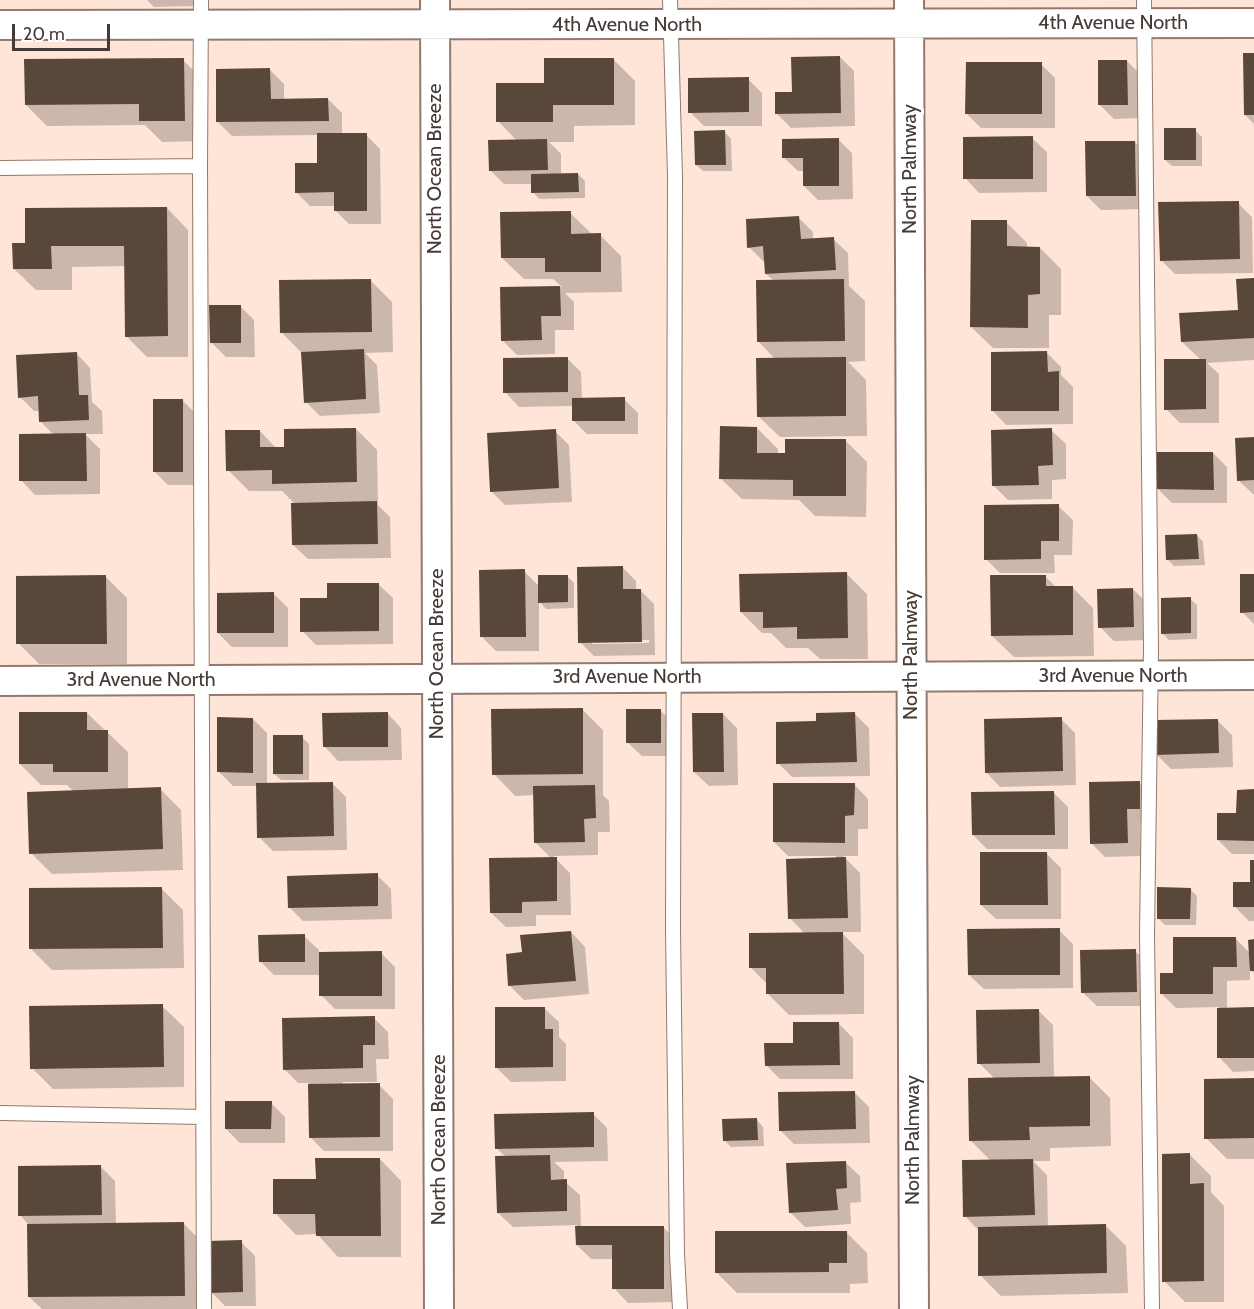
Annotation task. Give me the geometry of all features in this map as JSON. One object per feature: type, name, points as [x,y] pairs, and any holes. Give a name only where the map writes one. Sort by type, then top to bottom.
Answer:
[{"type":"street","name":"4th Avenue North","points":[[0,25],[201,13],[1143,11],[1254,23]]},
{"type":"street","name":"North Palmway","points":[[909,12],[914,1309]]},
{"type":"street","name":"North Ocean Breeze","points":[[435,13],[440,1309]]},
{"type":"street","name":"3rd Avenue North","points":[[0,681],[1254,675]]},
{"type":"lane","points":[[1143,11],[1151,676],[1147,934],[1152,1309]]},
{"type":"lane","points":[[669,12],[675,198],[674,986],[677,1254],[680,1309]]},
{"type":"lane","points":[[201,13],[204,1309]]},
{"type":"lane","points":[[0,168],[200,166]]},
{"type":"lane","points":[[0,1113],[203,1117]]},
{"type":"building","points":[[1243,53],[1254,53],[1254,115],[1244,115]]},
{"type":"building","points":[[840,56],[841,113],[775,114],[775,92],[792,92],[791,57]]},
{"type":"building","points":[[184,58],[185,121],[139,121],[139,104],[25,105],[24,59]]},
{"type":"building","points":[[544,58],[614,58],[614,105],[553,105],[553,122],[496,122],[496,83],[544,83]]},
{"type":"building","points":[[1098,60],[1127,60],[1128,105],[1098,105]]},
{"type":"building","points":[[966,62],[1042,62],[1042,114],[965,114]]},
{"type":"building","points":[[270,68],[271,99],[328,98],[329,121],[216,122],[216,69]]},
{"type":"building","points":[[749,77],[749,112],[688,113],[688,78]]},
{"type":"building","points":[[1164,128],[1196,128],[1196,160],[1164,160]]},
{"type":"building","points":[[725,130],[726,165],[695,165],[694,131]]},
{"type":"building","points":[[317,133],[367,133],[367,211],[334,211],[334,192],[295,193],[295,163],[317,163]]},
{"type":"building","points":[[1033,136],[1033,179],[963,179],[963,137]]},
{"type":"building","points":[[839,138],[839,186],[803,186],[803,158],[782,158],[782,139]]},
{"type":"building","points":[[547,139],[548,170],[489,171],[488,140]]},
{"type":"building","points":[[1085,141],[1135,141],[1136,196],[1086,196]]},
{"type":"building","points":[[578,173],[579,192],[531,193],[531,174]]},
{"type":"building","points":[[1239,201],[1240,259],[1160,261],[1158,202]]},
{"type":"building","points":[[167,207],[168,336],[125,337],[124,246],[51,246],[52,269],[13,269],[12,243],[25,243],[25,208]]},
{"type":"building","points":[[571,211],[571,234],[601,233],[601,272],[545,272],[545,258],[501,258],[500,212]]},
{"type":"building","points":[[799,216],[801,239],[834,237],[836,270],[765,274],[763,246],[747,248],[746,219]]},
{"type":"building","points":[[971,220],[1007,220],[1007,246],[1040,247],[1040,294],[1028,295],[1028,328],[970,327]]},
{"type":"building","points":[[1254,278],[1254,338],[1181,342],[1179,313],[1238,310],[1236,279]]},
{"type":"building","points":[[371,279],[372,332],[280,333],[279,280]]},
{"type":"building","points":[[844,279],[845,341],[757,342],[756,280]]},
{"type":"building","points":[[560,286],[561,316],[541,316],[542,340],[501,341],[500,287]]},
{"type":"building","points":[[209,305],[241,305],[241,343],[210,343]]},
{"type":"building","points":[[364,349],[366,399],[304,403],[301,352]]},
{"type":"building","points":[[1047,351],[1048,372],[1059,371],[1059,411],[991,411],[991,352]]},
{"type":"building","points":[[77,352],[79,395],[88,395],[89,420],[39,422],[38,396],[18,398],[16,355]]},
{"type":"building","points":[[568,357],[568,392],[503,393],[503,358]]},
{"type":"building","points":[[846,357],[846,416],[757,417],[756,358]]},
{"type":"building","points":[[1164,359],[1206,359],[1206,409],[1164,410]]},
{"type":"building","points":[[625,397],[625,421],[572,421],[572,398]]},
{"type":"building","points":[[153,399],[183,399],[183,472],[153,472]]},
{"type":"building","points":[[720,426],[757,427],[757,453],[785,453],[785,439],[846,439],[846,496],[793,496],[793,480],[719,479]]},
{"type":"building","points":[[356,428],[357,482],[272,484],[272,470],[226,471],[225,430],[260,430],[260,447],[284,447],[284,429]]},
{"type":"building","points":[[1052,428],[1053,465],[1038,466],[1039,485],[992,486],[991,430]]},
{"type":"building","points":[[556,429],[559,488],[490,492],[487,433]]},
{"type":"building","points":[[86,433],[87,481],[19,481],[19,434]]},
{"type":"building","points":[[1254,437],[1254,480],[1237,481],[1235,438]]},
{"type":"building","points":[[1156,452],[1213,452],[1214,490],[1156,489]]},
{"type":"building","points":[[377,501],[378,544],[292,545],[291,503]]},
{"type":"building","points":[[1059,504],[1059,541],[1041,541],[1041,559],[984,560],[984,505]]},
{"type":"building","points":[[1197,534],[1199,559],[1166,560],[1165,535]]},
{"type":"building","points":[[623,566],[623,589],[641,589],[642,642],[578,643],[577,567]]},
{"type":"building","points":[[525,569],[526,637],[480,637],[479,570]]},
{"type":"building","points":[[847,572],[848,638],[797,639],[797,627],[763,628],[763,612],[740,612],[739,574]]},
{"type":"building","points":[[1240,574],[1254,574],[1254,612],[1240,613]]},
{"type":"building","points":[[106,575],[107,644],[16,644],[16,576]]},
{"type":"building","points":[[538,575],[568,575],[568,602],[538,603]]},
{"type":"building","points":[[990,575],[1046,575],[1046,586],[1073,586],[1073,635],[991,636]]},
{"type":"building","points":[[327,583],[379,583],[379,631],[300,632],[300,598],[327,598]]},
{"type":"building","points":[[1133,588],[1134,627],[1098,628],[1097,589]]},
{"type":"building","points":[[274,592],[274,633],[217,633],[217,593]]},
{"type":"building","points":[[1191,597],[1191,633],[1161,634],[1161,598]]},
{"type":"building","points":[[583,708],[583,774],[492,775],[491,709]]},
{"type":"building","points":[[626,709],[661,709],[661,743],[626,743]]},
{"type":"building","points":[[19,712],[87,712],[87,730],[108,730],[108,772],[53,772],[53,764],[19,764]]},
{"type":"building","points":[[388,712],[388,747],[323,747],[322,713]]},
{"type":"building","points":[[855,712],[857,762],[776,764],[776,722],[816,721],[816,713]]},
{"type":"building","points":[[692,713],[723,713],[724,772],[693,772]]},
{"type":"building","points":[[217,717],[253,718],[253,773],[217,772]]},
{"type":"building","points":[[1062,717],[1063,771],[985,773],[984,719]]},
{"type":"building","points":[[1218,719],[1219,753],[1155,755],[1155,720]]},
{"type":"building","points":[[273,735],[303,735],[303,774],[273,774]]},
{"type":"building","points":[[1140,781],[1140,809],[1127,809],[1128,843],[1090,844],[1089,782]]},
{"type":"building","points":[[333,782],[334,836],[257,838],[256,783]]},
{"type":"building","points":[[773,783],[855,783],[854,815],[845,816],[845,843],[773,842]]},
{"type":"building","points":[[595,785],[596,818],[584,819],[585,842],[534,843],[533,786]]},
{"type":"building","points":[[161,787],[163,849],[29,854],[27,792]]},
{"type":"building","points":[[1254,789],[1254,841],[1217,840],[1217,813],[1236,813],[1237,790]]},
{"type":"building","points":[[1054,791],[1055,835],[972,835],[971,792]]},
{"type":"building","points":[[980,852],[1047,852],[1048,905],[980,905]]},
{"type":"building","points":[[557,857],[557,901],[522,902],[522,913],[490,913],[489,858]]},
{"type":"building","points":[[846,857],[848,918],[788,919],[786,859]]},
{"type":"building","points":[[1250,860],[1254,860],[1254,907],[1233,907],[1233,882],[1250,882]]},
{"type":"building","points":[[378,873],[378,906],[288,908],[287,876]]},
{"type":"building","points":[[162,887],[163,948],[29,949],[29,888]]},
{"type":"building","points":[[1157,887],[1191,888],[1190,919],[1157,919]]},
{"type":"building","points":[[1060,928],[1060,975],[968,975],[967,929]]},
{"type":"building","points":[[571,931],[576,981],[508,986],[506,954],[522,952],[520,935]]},
{"type":"building","points":[[843,932],[844,994],[766,994],[766,968],[749,968],[749,933]]},
{"type":"building","points":[[305,934],[305,962],[259,962],[258,935]]},
{"type":"building","points":[[1173,937],[1236,937],[1237,967],[1213,967],[1213,994],[1160,994],[1160,973],[1173,973]]},
{"type":"building","points":[[1254,939],[1254,971],[1250,971],[1248,940]]},
{"type":"building","points":[[1136,949],[1137,992],[1081,993],[1080,950]]},
{"type":"building","points":[[382,951],[382,996],[319,996],[319,952]]},
{"type":"building","points":[[163,1004],[164,1067],[30,1069],[29,1006]]},
{"type":"building","points":[[495,1007],[545,1007],[545,1029],[553,1029],[553,1067],[495,1068]]},
{"type":"building","points":[[1254,1007],[1254,1058],[1217,1058],[1217,1008]]},
{"type":"building","points":[[1039,1009],[1040,1063],[977,1064],[976,1010]]},
{"type":"building","points":[[375,1016],[375,1045],[363,1045],[363,1068],[283,1070],[282,1018]]},
{"type":"building","points":[[793,1022],[839,1022],[840,1065],[765,1066],[764,1043],[793,1043]]},
{"type":"building","points":[[1090,1076],[1090,1126],[1029,1127],[1030,1140],[969,1141],[968,1078]]},
{"type":"building","points":[[1254,1078],[1254,1138],[1204,1139],[1204,1079]]},
{"type":"building","points":[[380,1083],[380,1137],[309,1138],[308,1084]]},
{"type":"building","points":[[855,1091],[856,1129],[779,1131],[778,1092]]},
{"type":"building","points":[[225,1101],[272,1101],[271,1129],[225,1129]]},
{"type":"building","points":[[594,1112],[594,1147],[495,1149],[494,1114]]},
{"type":"building","points":[[757,1118],[758,1140],[723,1141],[722,1119]]},
{"type":"building","points":[[1190,1153],[1190,1184],[1204,1183],[1204,1281],[1162,1282],[1162,1154]]},
{"type":"building","points":[[550,1155],[551,1180],[567,1179],[567,1211],[497,1213],[495,1156]]},
{"type":"building","points":[[315,1158],[380,1158],[381,1236],[316,1236],[315,1214],[273,1214],[273,1179],[316,1179]]},
{"type":"building","points":[[1033,1159],[1035,1215],[963,1217],[962,1160]]},
{"type":"building","points":[[846,1161],[847,1188],[836,1189],[838,1210],[789,1213],[786,1163]]},
{"type":"building","points":[[101,1165],[102,1215],[18,1216],[18,1166]]},
{"type":"building","points":[[184,1222],[185,1296],[28,1297],[27,1224]]},
{"type":"building","points":[[1106,1224],[1107,1273],[978,1276],[978,1227]]},
{"type":"building","points":[[575,1226],[664,1226],[664,1289],[612,1289],[612,1245],[576,1245]]},
{"type":"building","points":[[715,1231],[847,1231],[847,1263],[829,1263],[829,1272],[715,1273]]},
{"type":"building","points":[[242,1240],[243,1292],[209,1293],[208,1241]]}]
